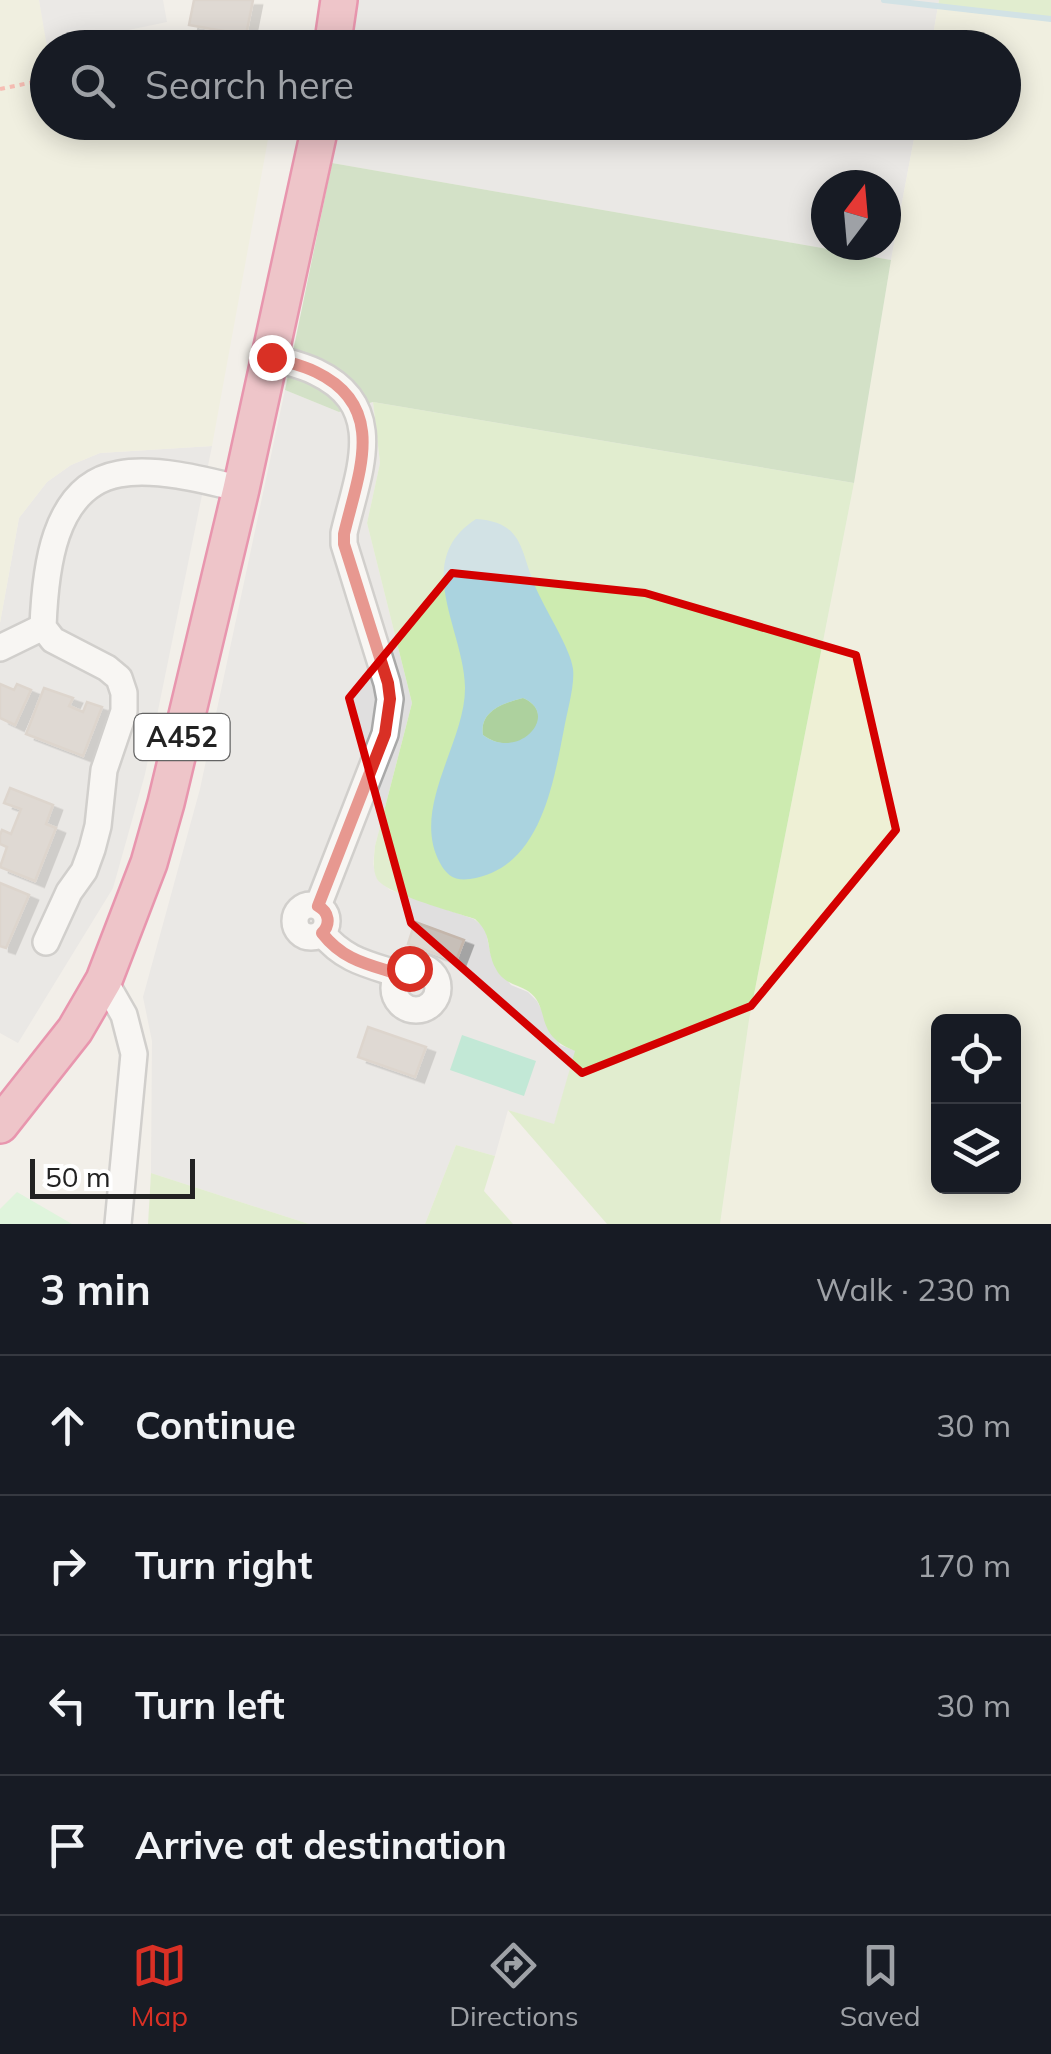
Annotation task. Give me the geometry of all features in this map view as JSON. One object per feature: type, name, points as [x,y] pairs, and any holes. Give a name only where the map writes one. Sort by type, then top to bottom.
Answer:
[{"type":"highway","points":[[335,30],[339,0]]},
{"type":"highway","name":"A452","points":[[0,1125],[74,1030],[104,980],[149,863],[241,489],[317,140]]},
{"type":"street","points":[[271,357],[314,370],[332,381],[360,413],[364,435],[362,461],[344,544],[390,699],[385,734],[318,906],[328,918],[322,933],[334,948],[398,974]]},
{"type":"street","points":[[46,942],[92,849],[104,770],[124,710],[119,678],[52,640],[43,627],[56,532],[64,514],[84,492],[106,477],[123,472],[182,475],[241,489]]},
{"type":"street","points":[[0,648],[43,627]]},
{"type":"street","points":[[104,980],[124,1015],[134,1054],[118,1224]]},
{"type":"path","points":[[0,89],[30,83]]},
{"type":"highlighted area","points":[[452,573],[645,593],[856,655],[896,830],[751,1006],[582,1073],[411,923],[349,698]]},
{"type":"shaded area","points":[[39,0],[163,0],[167,22],[129,30],[44,30]]},
{"type":"shaded area","points":[[359,0],[939,0],[934,30],[355,30]]},
{"type":"shaded area","points":[[336,140],[914,140],[901,207],[901,170],[811,170],[811,246],[332,163]]},
{"type":"shaded area","points":[[285,390],[339,412],[373,402],[380,463],[367,523],[412,703],[375,846],[373,864],[378,880],[390,890],[474,919],[485,928],[492,960],[511,985],[537,1001],[560,1045],[576,1051],[554,1125],[508,1110],[495,1156],[456,1145],[425,1224],[309,1224],[151,1173],[152,1041],[143,997],[200,789]]},
{"type":"shaded area","points":[[212,446],[145,774],[113,888],[18,1043],[0,1033],[0,623],[19,518],[47,482],[71,465],[100,453]]},
{"type":"green space","points":[[0,0],[39,0],[45,30],[30,30],[30,140],[268,140],[212,446],[100,453],[71,465],[47,482],[19,518],[0,623]]},
{"type":"green space","points":[[939,0],[1051,0],[1051,19],[938,6]]},
{"type":"green space","points":[[938,6],[1051,19],[1051,1224],[720,1224],[749,1020],[854,483],[891,260],[901,260],[901,207],[914,140],[1021,140],[1021,30],[934,30]]},
{"type":"green space","points":[[332,163],[811,246],[811,260],[891,260],[854,483],[373,402],[339,412],[285,390]]},
{"type":"green space","points":[[373,402],[854,483],[749,1020],[720,1224],[607,1224],[508,1110],[554,1124],[575,1051],[553,1037],[535,998],[499,974],[485,931],[475,919],[407,896],[377,879],[375,846],[412,703],[367,523],[380,463]]},
{"type":"green space","points":[[523,698],[534,705],[538,714],[532,733],[511,743],[483,735],[489,714]]},
{"type":"green space","points":[[462,1035],[536,1061],[524,1096],[450,1070]]},
{"type":"green space","points":[[456,1145],[495,1156],[484,1191],[513,1224],[425,1224]]},
{"type":"green space","points":[[151,1173],[309,1224],[148,1224]]},
{"type":"green space","points":[[17,1192],[72,1224],[0,1224],[0,1209]]},
{"type":"water","points":[[476,519],[492,521],[512,532],[567,651],[573,675],[555,775],[539,821],[513,859],[494,872],[470,879],[452,877],[440,863],[431,820],[463,708],[465,687],[444,575],[447,555],[457,536]],"holes":[[[523,698],[534,705],[537,724],[521,739],[497,742],[483,735],[485,720],[494,709]]]},
{"type":"building","points":[[194,0],[253,0],[247,30],[189,25]]},
{"type":"building","points":[[0,684],[14,690],[17,684],[31,690],[15,725],[0,718]]},
{"type":"building","points":[[44,688],[73,698],[69,706],[83,712],[87,702],[102,707],[83,756],[26,734]]},
{"type":"building","points":[[10,788],[53,805],[46,824],[56,828],[35,881],[0,867],[7,847],[0,844],[0,835],[2,830],[11,834],[21,809],[4,803]]},
{"type":"building","points":[[0,883],[29,895],[6,948],[0,946]]},
{"type":"building","points":[[415,922],[464,940],[456,961],[408,944]]},
{"type":"building","points":[[368,1027],[426,1047],[415,1077],[358,1057]]},
{"type":"waterway","points":[[884,0],[1051,19]]},
{"type":"route","points":[[271,357],[314,370],[332,381],[360,413],[364,435],[362,461],[344,544],[390,699],[385,734],[318,906],[328,918],[322,933],[334,948],[360,962],[398,974],[409,968]]}]
